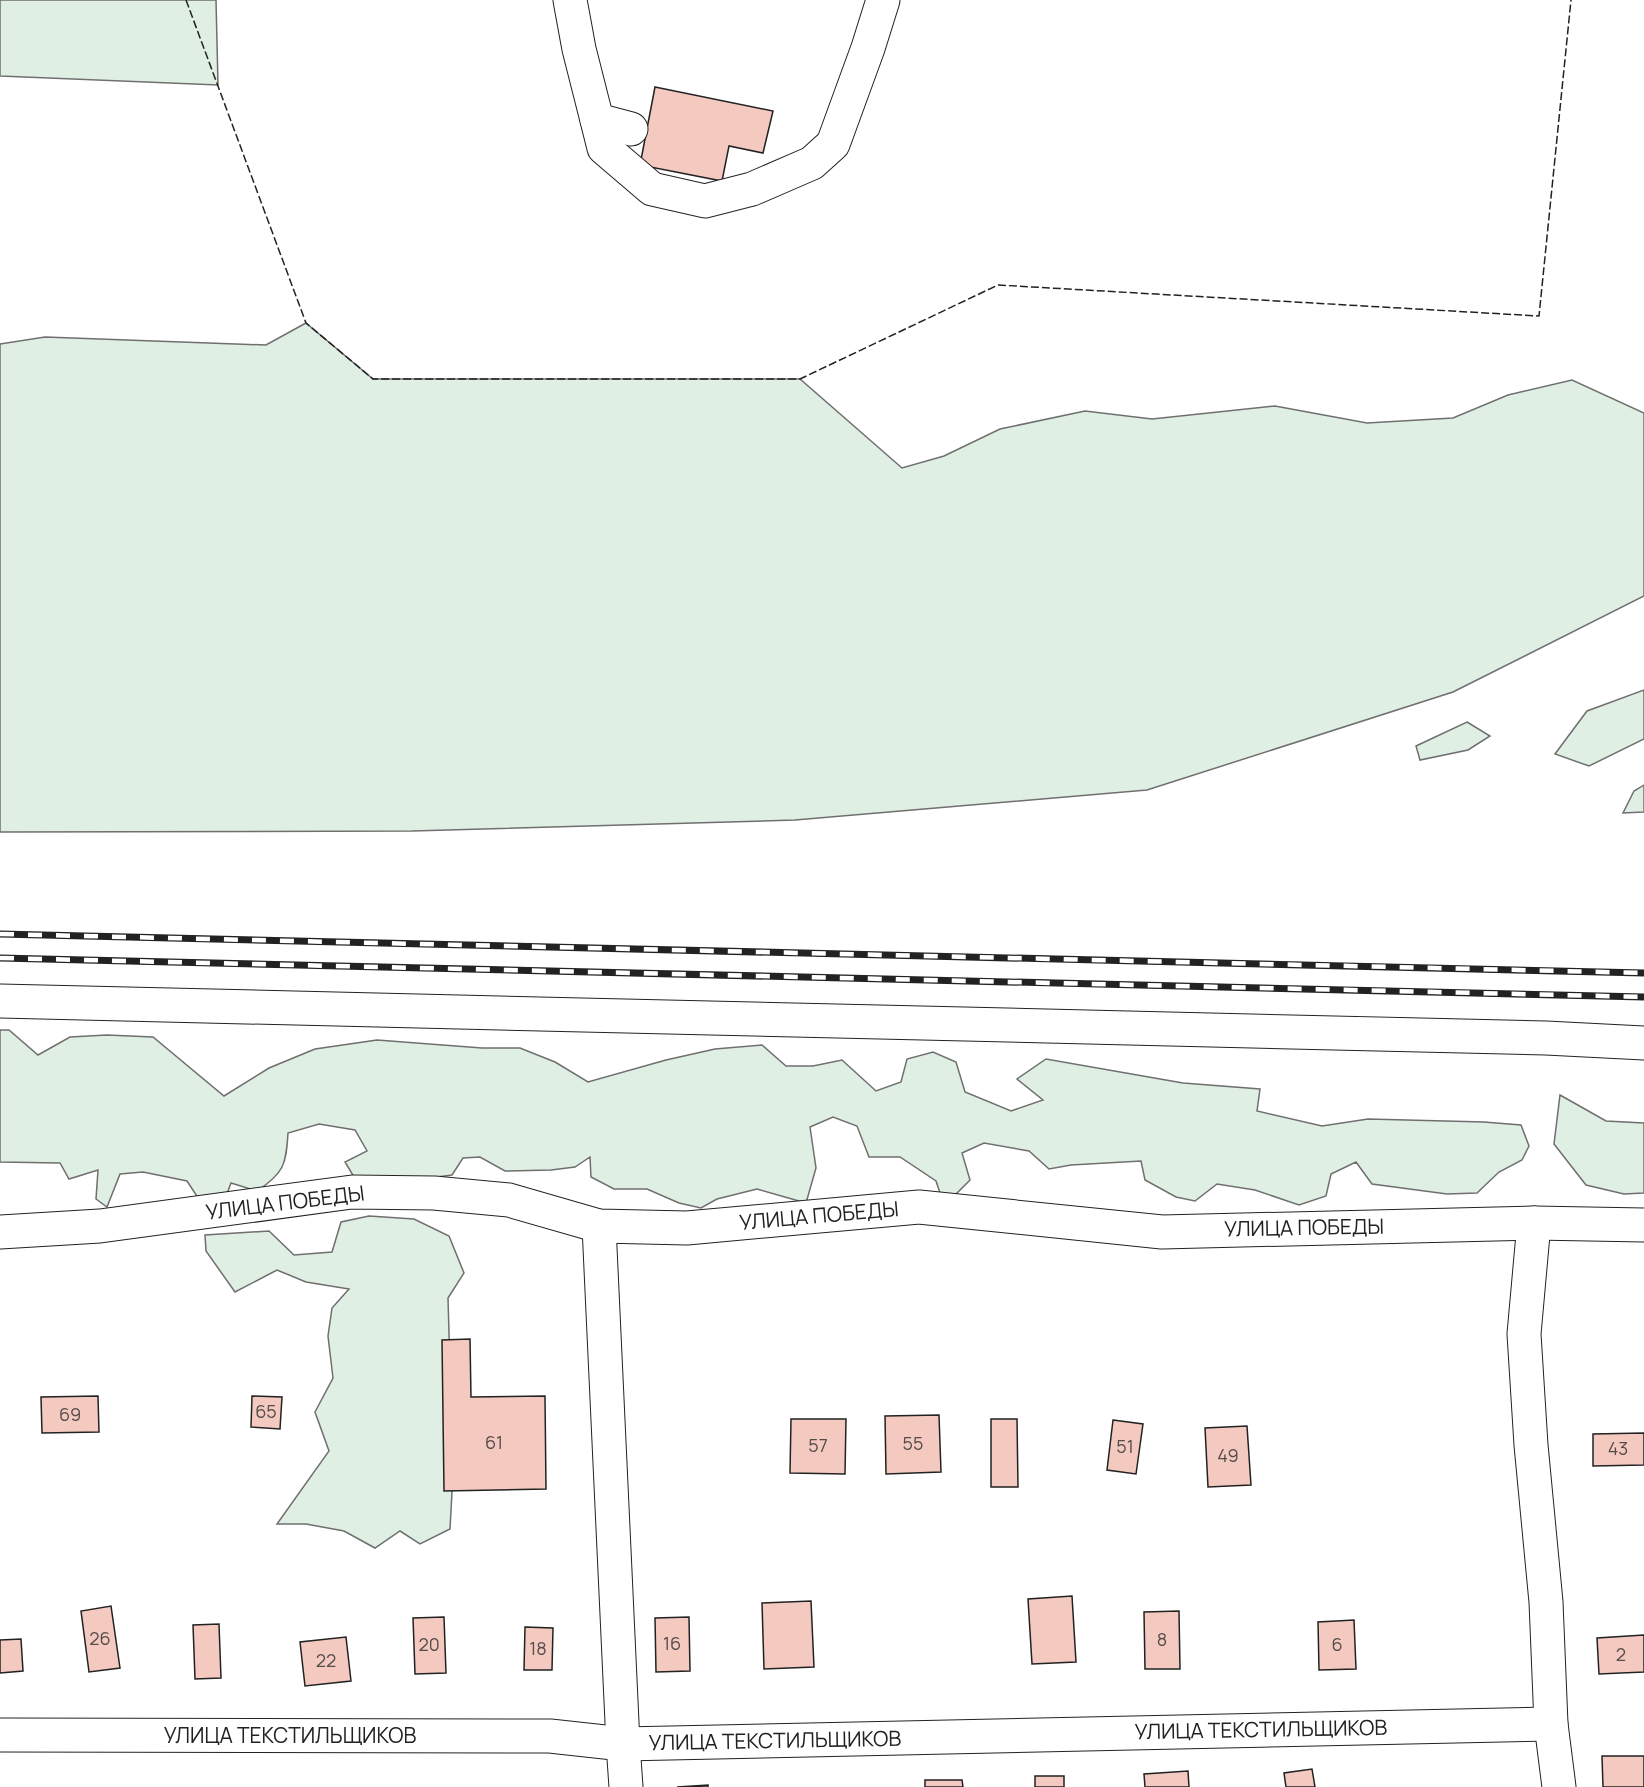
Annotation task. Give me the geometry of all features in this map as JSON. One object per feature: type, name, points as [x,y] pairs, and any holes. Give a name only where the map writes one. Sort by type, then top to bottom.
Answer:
[{"type":"street","points":[[570,0],[579,49],[604,148],[652,189],[705,201],[752,189],[812,163],[833,144],[883,0]]},
{"type":"street","points":[[597,120],[631,129]]},
{"type":"street","points":[[0,1001],[1546,1038],[1644,1043]]},
{"type":"street","name":"УЛИЦА ПОБЕДЫ","points":[[0,1232],[100,1226],[352,1192],[434,1193],[509,1200],[599,1226],[687,1228],[919,1207],[1162,1232],[1534,1223],[1644,1225]]},
{"type":"street","points":[[1534,1223],[1524,1334],[1531,1445],[1546,1602],[1551,1724],[1559,1787]]},
{"type":"street","points":[[599,1226],[626,1787]]},
{"type":"street","name":"УЛИЦА ТЕКСТИЛЬЩИКОВ","points":[[0,1735],[550,1736],[623,1744],[1551,1724]]},
{"type":"green space","points":[[0,0],[216,0],[218,85],[0,76]]},
{"type":"green space","points":[[306,323],[373,379],[800,379],[902,468],[944,456],[1000,429],[1085,411],[1152,419],[1275,406],[1367,423],[1453,418],[1508,395],[1572,380],[1644,413],[1644,596],[1453,692],[1147,790],[795,820],[412,831],[0,832],[0,344],[45,337],[266,345]]},
{"type":"green space","points":[[1644,690],[1644,739],[1589,766],[1555,754],[1587,711]]},
{"type":"green space","points":[[1467,722],[1490,736],[1468,750],[1420,760],[1416,746]]},
{"type":"green space","points":[[1644,785],[1644,812],[1623,813],[1634,791]]},
{"type":"green space","points":[[0,1030],[9,1030],[38,1055],[70,1037],[107,1035],[153,1037],[224,1096],[269,1068],[315,1049],[377,1040],[482,1048],[520,1048],[555,1062],[588,1082],[715,1049],[762,1045],[786,1066],[813,1066],[842,1060],[876,1091],[901,1082],[907,1059],[933,1052],[956,1062],[965,1092],[1011,1111],[1043,1100],[1017,1079],[1046,1059],[1183,1083],[1260,1089],[1257,1111],[1322,1126],[1368,1119],[1521,1125],[1529,1146],[1522,1160],[1499,1172],[1477,1193],[1447,1194],[1372,1184],[1356,1162],[1331,1174],[1326,1196],[1299,1205],[1255,1190],[1217,1184],[1195,1201],[1176,1197],[1145,1180],[1141,1161],[1071,1165],[1049,1169],[1029,1151],[984,1143],[962,1153],[970,1180],[952,1198],[940,1193],[936,1181],[900,1157],[869,1157],[857,1126],[833,1117],[810,1127],[816,1168],[806,1203],[757,1189],[717,1199],[701,1208],[679,1203],[647,1189],[614,1189],[591,1177],[590,1157],[575,1167],[505,1171],[480,1157],[463,1158],[452,1175],[407,1181],[354,1177],[345,1162],[367,1151],[355,1130],[319,1124],[288,1133],[282,1167],[273,1179],[257,1191],[231,1183],[224,1202],[206,1210],[187,1181],[143,1172],[120,1174],[107,1207],[96,1199],[98,1170],[69,1179],[60,1163],[0,1162]]},
{"type":"green space","points":[[1560,1095],[1606,1121],[1644,1123],[1644,1193],[1624,1194],[1586,1185],[1554,1144]]},
{"type":"green space","points":[[369,1216],[414,1219],[449,1236],[464,1273],[448,1298],[453,1473],[450,1529],[420,1544],[400,1531],[375,1548],[344,1531],[306,1524],[277,1524],[329,1451],[315,1412],[333,1378],[328,1336],[332,1308],[349,1289],[306,1282],[277,1270],[235,1292],[206,1251],[205,1235],[269,1231],[294,1255],[332,1252],[341,1222]]},
{"type":"building","points":[[655,87],[773,111],[763,153],[729,146],[722,181],[640,165]]},
{"type":"building","points":[[470,1339],[471,1397],[545,1396],[546,1489],[444,1491],[442,1340]]},
{"type":"building","points":[[98,1396],[99,1432],[42,1433],[41,1397]]},
{"type":"building","points":[[252,1396],[282,1397],[280,1429],[251,1427]]},
{"type":"building","points":[[939,1415],[941,1472],[886,1474],[885,1416]]},
{"type":"building","points":[[791,1419],[846,1419],[845,1474],[790,1473]]},
{"type":"building","points":[[991,1419],[1017,1419],[1018,1487],[991,1487]]},
{"type":"building","points":[[1113,1420],[1143,1424],[1136,1474],[1107,1470]]},
{"type":"building","points":[[1247,1426],[1251,1485],[1208,1487],[1205,1428]]},
{"type":"building","points":[[1644,1433],[1644,1465],[1593,1466],[1593,1434]]},
{"type":"building","points":[[1072,1596],[1076,1662],[1032,1664],[1028,1599]]},
{"type":"building","points":[[811,1601],[814,1667],[764,1669],[762,1603]]},
{"type":"building","points":[[111,1606],[120,1668],[89,1672],[81,1611]]},
{"type":"building","points":[[1179,1611],[1180,1669],[1145,1669],[1144,1612]]},
{"type":"building","points":[[444,1617],[446,1673],[415,1674],[413,1618]]},
{"type":"building","points":[[689,1617],[690,1671],[656,1672],[655,1618]]},
{"type":"building","points":[[1354,1620],[1356,1669],[1319,1670],[1318,1622]]},
{"type":"building","points":[[219,1624],[221,1678],[195,1679],[193,1625]]},
{"type":"building","points":[[525,1627],[553,1628],[552,1670],[524,1670]]},
{"type":"building","points":[[1644,1635],[1644,1672],[1599,1674],[1597,1638]]},
{"type":"building","points":[[346,1637],[351,1681],[305,1686],[300,1642]]},
{"type":"building","points":[[21,1639],[23,1671],[0,1673],[0,1640]]},
{"type":"building","points":[[1602,1756],[1644,1756],[1644,1787],[1603,1787]]},
{"type":"building","points":[[1312,1769],[1315,1787],[1286,1787],[1284,1773]]},
{"type":"building","points":[[1188,1771],[1189,1787],[1145,1787],[1144,1774]]},
{"type":"building","points":[[1035,1776],[1064,1776],[1064,1787],[1035,1787]]},
{"type":"building","points":[[925,1780],[962,1780],[963,1787],[925,1787]]},
{"type":"building","points":[[708,1785],[708,1787],[677,1787]]},
{"type":"railway","points":[[0,934],[1644,973]]},
{"type":"railway","points":[[0,958],[1644,997]]},
{"type":"fence","points":[[186,0],[306,323],[373,379],[800,379],[998,285],[1539,316],[1571,0]]}]
